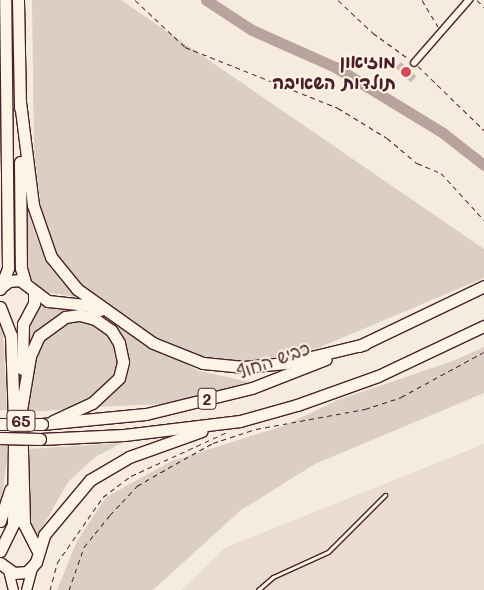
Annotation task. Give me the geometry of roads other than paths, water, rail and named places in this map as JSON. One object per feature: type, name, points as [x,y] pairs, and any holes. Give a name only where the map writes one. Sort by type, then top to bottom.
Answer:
[{"type":"highway","points":[[0,288],[8,268],[5,0]]},
{"type":"highway","points":[[18,0],[20,256],[25,282],[34,292],[48,301],[95,308],[129,326]]},
{"type":"highway","points":[[20,102],[29,185],[39,227],[51,257],[77,289],[129,326],[170,352],[222,366],[286,363],[365,344]]},
{"type":"highway","points":[[0,246],[8,196]]},
{"type":"highway","points":[[0,288],[15,280],[25,282]]},
{"type":"highway","name":"כביש החוף","points":[[0,424],[44,424],[125,418],[231,394],[365,344],[484,286]]},
{"type":"highway","name":"65","points":[[34,292],[34,303],[23,324],[21,410],[24,524],[37,549]]},
{"type":"highway","name":"65","points":[[0,307],[11,335],[14,456],[13,524],[0,551]]},
{"type":"highway","points":[[21,410],[30,356],[44,330],[73,315],[95,319],[111,330],[119,343],[123,362],[119,378],[92,403],[44,424]]},
{"type":"highway","name":"2","points":[[0,438],[40,439],[124,435],[240,420],[297,405],[378,376],[484,326]]},
{"type":"highway","points":[[3,564],[21,573],[32,568],[37,549],[44,535],[68,503],[103,471],[148,449],[240,420]]},
{"type":"highway","points":[[0,521],[10,488],[14,456]]},
{"type":"street","points":[[414,63],[469,0]]},
{"type":"street","points":[[3,564],[13,590]]},
{"type":"street","points":[[26,590],[32,568]]},
{"type":"lane","points":[[258,590],[273,577],[328,552],[385,495]]},
{"type":"waterway","points":[[206,0],[252,30],[335,67],[443,133],[484,165]]},
{"type":"place","name":"מוזיאון תולדות השאיבה","points":[[406,72]]}]
